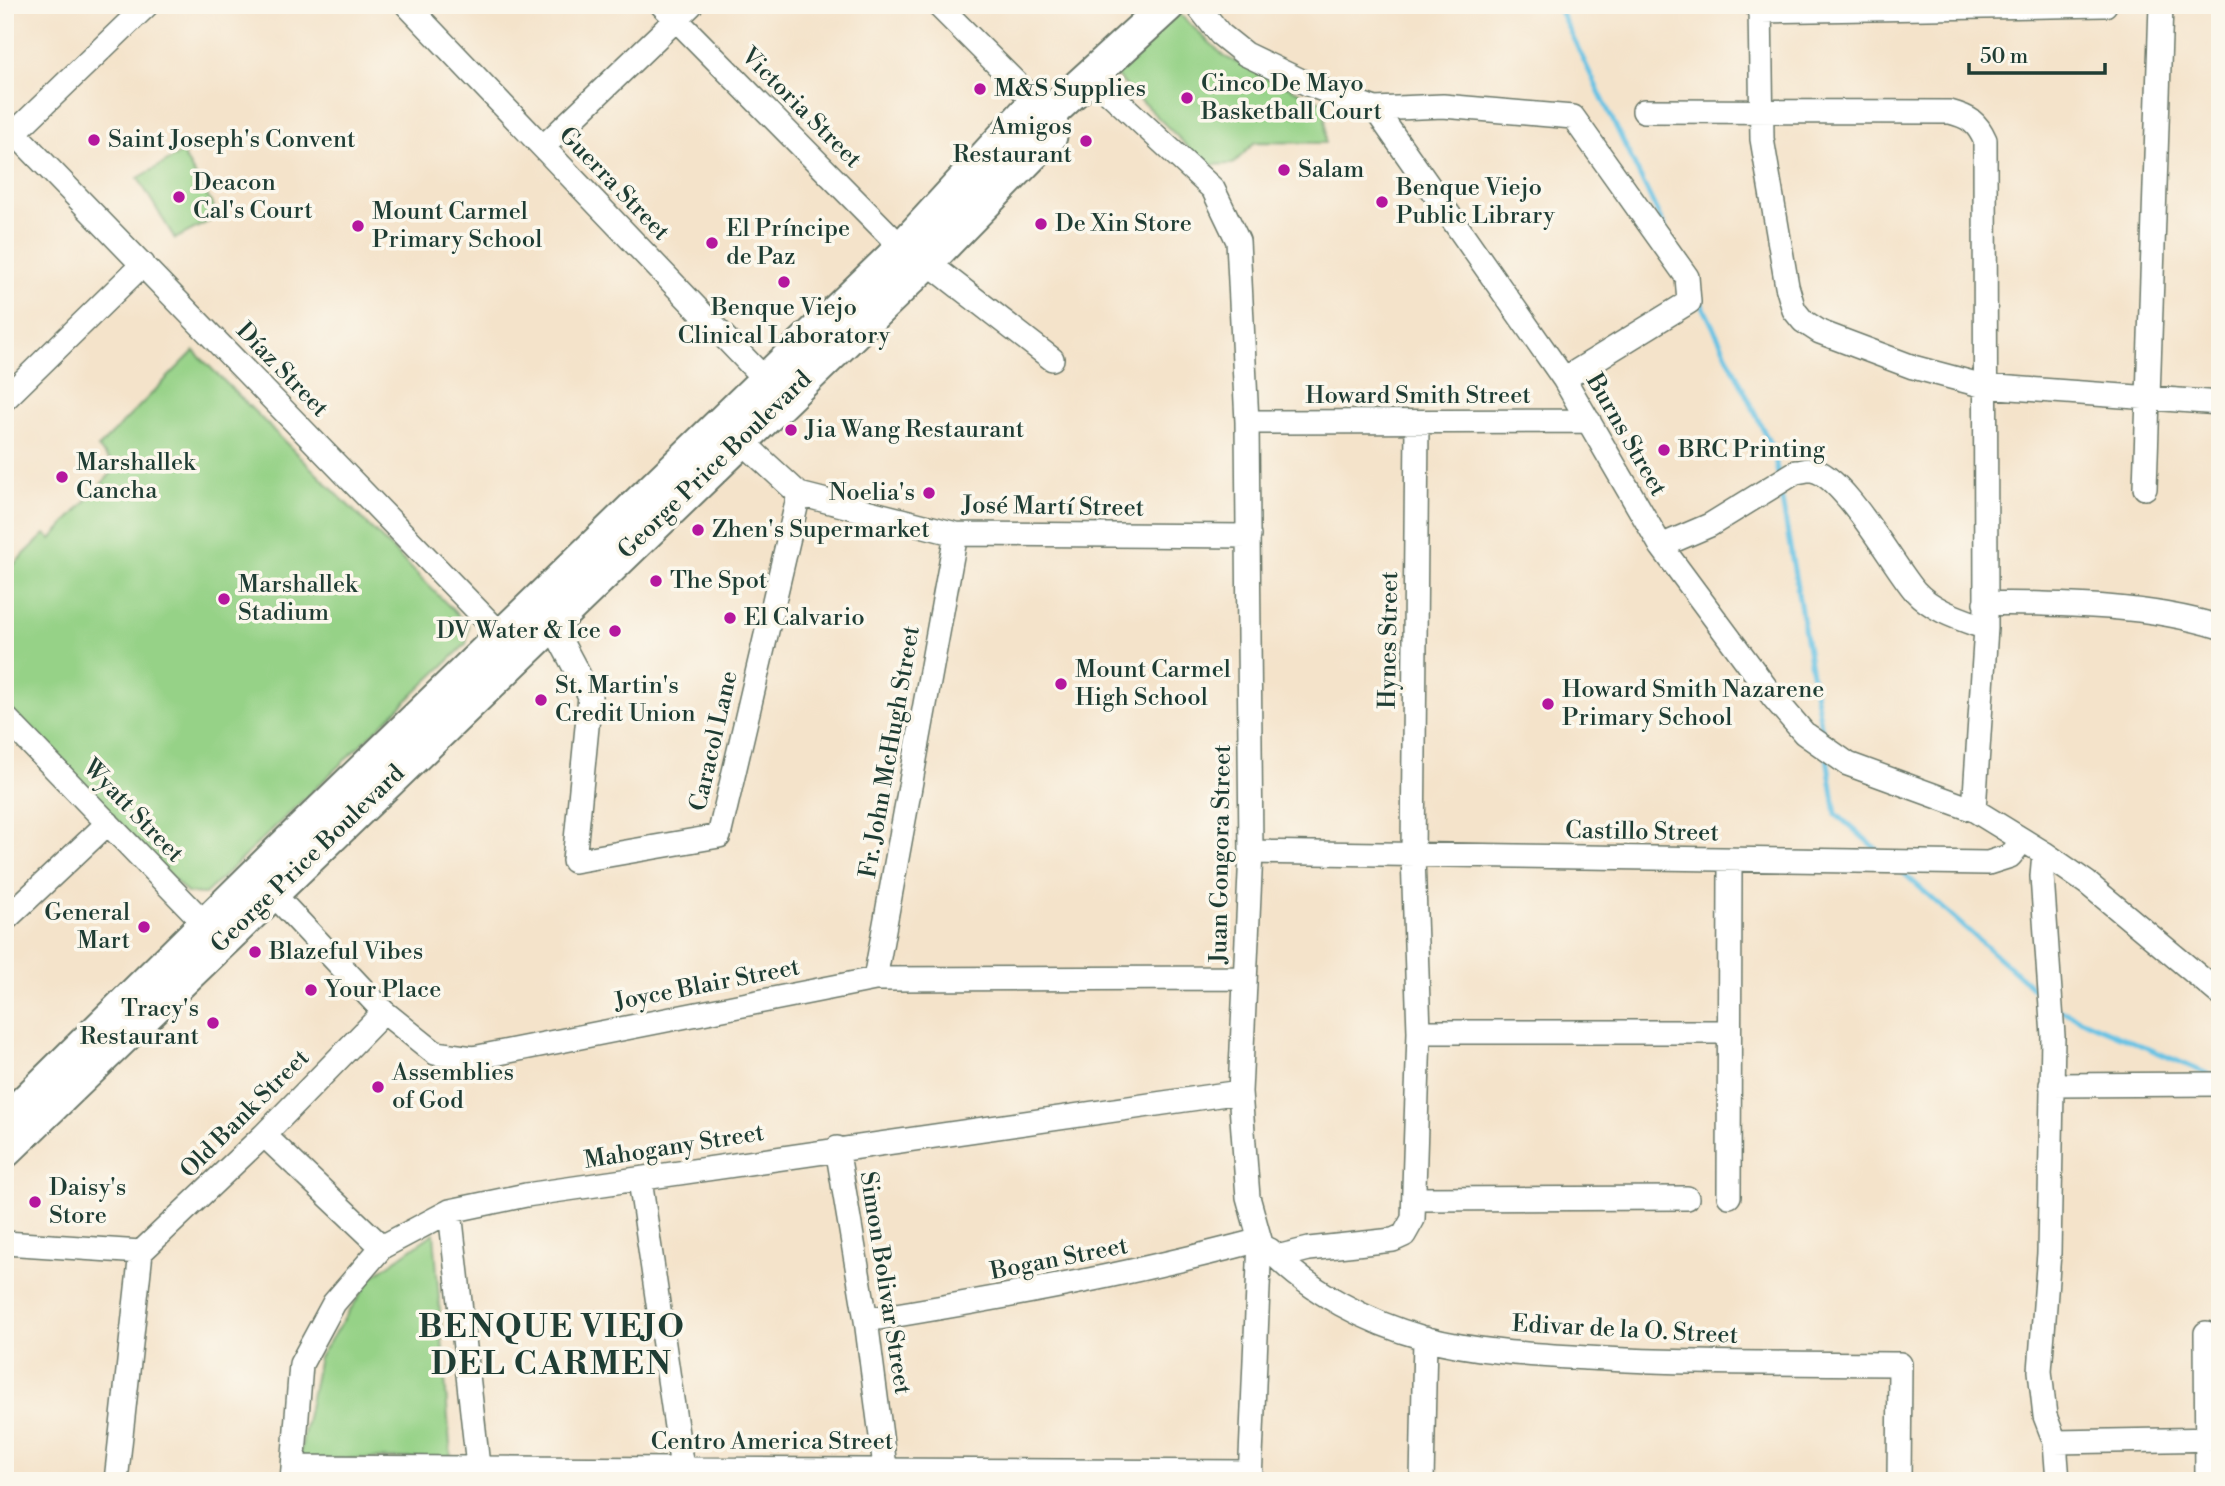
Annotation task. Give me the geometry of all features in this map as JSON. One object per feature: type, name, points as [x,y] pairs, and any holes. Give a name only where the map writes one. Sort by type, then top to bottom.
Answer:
[{"type":"highway","points":[[1051,111],[1168,5]]},
{"type":"highway","name":"George Price Boulevard","points":[[5,1122],[214,932],[915,255],[1026,113],[1051,111]]},
{"type":"highway","name":"George Price Boulevard","points":[[5,1151],[214,932]]},
{"type":"street","points":[[9,133],[147,5]]},
{"type":"street","points":[[938,5],[1031,98],[1051,111]]},
{"type":"street","points":[[1197,5],[1220,34],[1245,54],[1310,85],[1375,109],[1443,106],[1573,117],[1687,277],[1689,302],[1564,379]]},
{"type":"street","points":[[2105,5],[1759,8],[1760,113],[1787,286],[1794,310],[1803,321],[1819,332],[1913,367],[1984,386],[2220,403]]},
{"type":"street","points":[[2145,488],[2161,5]]},
{"type":"street","name":"Guerra Street","points":[[412,7],[775,390]]},
{"type":"street","points":[[543,147],[676,10]]},
{"type":"street","name":"Victoria Street","points":[[676,10],[915,255],[1052,359]]},
{"type":"street","name":"Juan Gongora Street","points":[[1090,75],[1213,189],[1238,241],[1247,422],[1251,852],[1240,1092],[1248,1197],[1260,1240],[1250,1476]]},
{"type":"street","name":"Burns Street","points":[[1375,109],[1564,379],[1661,546],[1773,697],[1804,733],[1848,764],[1974,810],[2044,853],[2087,883],[2220,995]]},
{"type":"street","points":[[1644,111],[1951,111],[1968,116],[1979,126],[1985,140],[1986,628],[1974,810]]},
{"type":"street","name":"Díaz Street","points":[[9,133],[143,264],[511,645]]},
{"type":"street","points":[[6,398],[143,264]]},
{"type":"street","name":"Howard Smith Street","points":[[1247,422],[1417,424],[1589,421]]},
{"type":"street","name":"Hynes Street","points":[[1277,1257],[1309,1249],[1393,1240],[1404,1235],[1409,1227],[1415,1199],[1419,1032],[1413,856],[1417,424]]},
{"type":"street","name":"José Martí Street","points":[[731,431],[799,494],[956,534],[1249,536]]},
{"type":"street","points":[[1661,546],[1710,525],[1796,472],[1812,470],[1827,477],[1873,530],[1915,591],[1933,606],[1986,628]]},
{"type":"street","name":"Caracol Lane","points":[[542,615],[590,696],[573,861],[719,836],[799,494]]},
{"type":"street","name":"Fr. John McHugh Street","points":[[875,979],[956,534]]},
{"type":"street","points":[[1985,603],[2085,604],[2198,620],[2220,627]]},
{"type":"street","name":"Wyatt Street","points":[[5,718],[214,932]]},
{"type":"street","points":[[5,920],[108,823]]},
{"type":"street","name":"Castillo Street","points":[[1251,852],[1988,863],[2010,856],[2023,840]]},
{"type":"street","points":[[2044,853],[2042,876],[2053,1036],[2049,1253],[2040,1371],[2045,1416],[2055,1442],[2058,1481]]},
{"type":"street","points":[[1730,860],[1730,1196]]},
{"type":"street","name":"Joyce Blair Street","points":[[264,884],[384,1012],[435,1053],[473,1058],[875,979],[1245,978]]},
{"type":"street","name":"Old Bank Street","points":[[141,1252],[264,1135],[384,1012]]},
{"type":"street","points":[[1419,1032],[1729,1032]]},
{"type":"street","points":[[2051,1085],[2220,1084]]},
{"type":"street","name":"Mahogany Street","points":[[293,1474],[301,1364],[334,1303],[382,1247],[450,1211],[526,1195],[640,1180],[837,1148],[1240,1092]]},
{"type":"street","points":[[264,1135],[382,1247]]},
{"type":"street","name":"Simon Bolivar Street","points":[[837,1148],[866,1320],[886,1468]]},
{"type":"street","points":[[640,1180],[682,1468]]},
{"type":"street","points":[[1415,1199],[1687,1198]]},
{"type":"street","points":[[450,1211],[478,1466]]},
{"type":"street","name":"Edivar de la O. Street","points":[[1260,1240],[1277,1257],[1322,1292],[1366,1316],[1425,1338],[1532,1355],[1645,1361],[1900,1364],[1899,1481]]},
{"type":"street","name":"Bogan Street","points":[[866,1320],[1042,1292],[1174,1263],[1260,1240]]},
{"type":"street","points":[[5,1243],[141,1252],[116,1481]]},
{"type":"street","points":[[2206,1333],[2212,1439],[2207,1481]]},
{"type":"street","points":[[1422,1481],[1425,1338]]},
{"type":"street","points":[[2055,1442],[2212,1439]]},
{"type":"street","name":"Centro America Street","points":[[293,1474],[478,1466],[886,1468],[1250,1476]]},
{"type":"green space","points":[[1175,10],[1225,57],[1325,104],[1326,143],[1255,142],[1233,164],[1206,165],[1114,74]]},
{"type":"green space","name":"Deacon Cal's Court","points":[[182,153],[219,216],[175,239],[138,178]]},
{"type":"green space","name":"Marshallek Stadium","points":[[194,351],[469,626],[466,644],[205,894],[187,893],[5,705],[5,573],[45,534],[51,539],[117,467],[98,448]]},
{"type":"green space","points":[[434,1233],[451,1458],[299,1459],[319,1357],[372,1277]]},
{"type":"waterway","points":[[1557,5],[1665,228]]},
{"type":"waterway","points":[[1698,296],[1774,452],[1778,475]]},
{"type":"waterway","points":[[1780,489],[1823,737]]},
{"type":"waterway","points":[[1827,757],[1836,814],[1881,853]]},
{"type":"waterway","points":[[1899,869],[2043,997]]},
{"type":"waterway","points":[[2059,1010],[2210,1075]]},
{"type":"place","name":"M&S Supplies","points":[[980,89]]},
{"type":"place","name":"Cinco De Mayo Basketball Court","points":[[1187,98]]},
{"type":"place","name":"Saint Joseph's Convent","points":[[94,140]]},
{"type":"place","name":"Amigos Restaurant","points":[[1086,141]]},
{"type":"place","name":"Salam","points":[[1284,170]]},
{"type":"place","name":"Deacon Cal's Court","points":[[179,197]]},
{"type":"place","name":"Benque Viejo Public Library","points":[[1382,202]]},
{"type":"place","name":"De Xin Store","points":[[1041,224]]},
{"type":"place","name":"Mount Carmel Primary School","points":[[358,226]]},
{"type":"place","name":"El Príncipe de Paz","points":[[712,243]]},
{"type":"place","name":"Benque Viejo Clinical Laboratory","points":[[784,282]]},
{"type":"place","name":"Jia Wang Restaurant","points":[[791,430]]},
{"type":"place","name":"BRC Printing","points":[[1664,450]]},
{"type":"place","name":"Marshallek Cancha","points":[[62,477]]},
{"type":"place","name":"Noelia's","points":[[929,493]]},
{"type":"place","name":"Zhen's Supermarket","points":[[698,530]]},
{"type":"place","name":"The Spot","points":[[656,581]]},
{"type":"place","name":"Marshallek Stadium","points":[[224,599]]},
{"type":"place","name":"El Calvario","points":[[730,618]]},
{"type":"place","name":"DV Water & Ice","points":[[615,631]]},
{"type":"place","name":"Mount Carmel High School","points":[[1061,684]]},
{"type":"place","name":"St. Martin's Credit Union","points":[[541,700]]},
{"type":"place","name":"Howard Smith Nazarene Primary School","points":[[1548,704]]},
{"type":"place","name":"General Mart","points":[[144,927]]},
{"type":"place","name":"Blazeful Vibes","points":[[255,952]]},
{"type":"place","name":"Your Place","points":[[311,990]]},
{"type":"place","name":"Tracy's Restaurant","points":[[213,1023]]},
{"type":"place","name":"Assemblies of God","points":[[378,1087]]},
{"type":"place","name":"Daisy's Store","points":[[35,1202]]},
{"type":"district","name":"BENQUE VIEJO DEL CARMEN","points":[[552,1346]]}]
